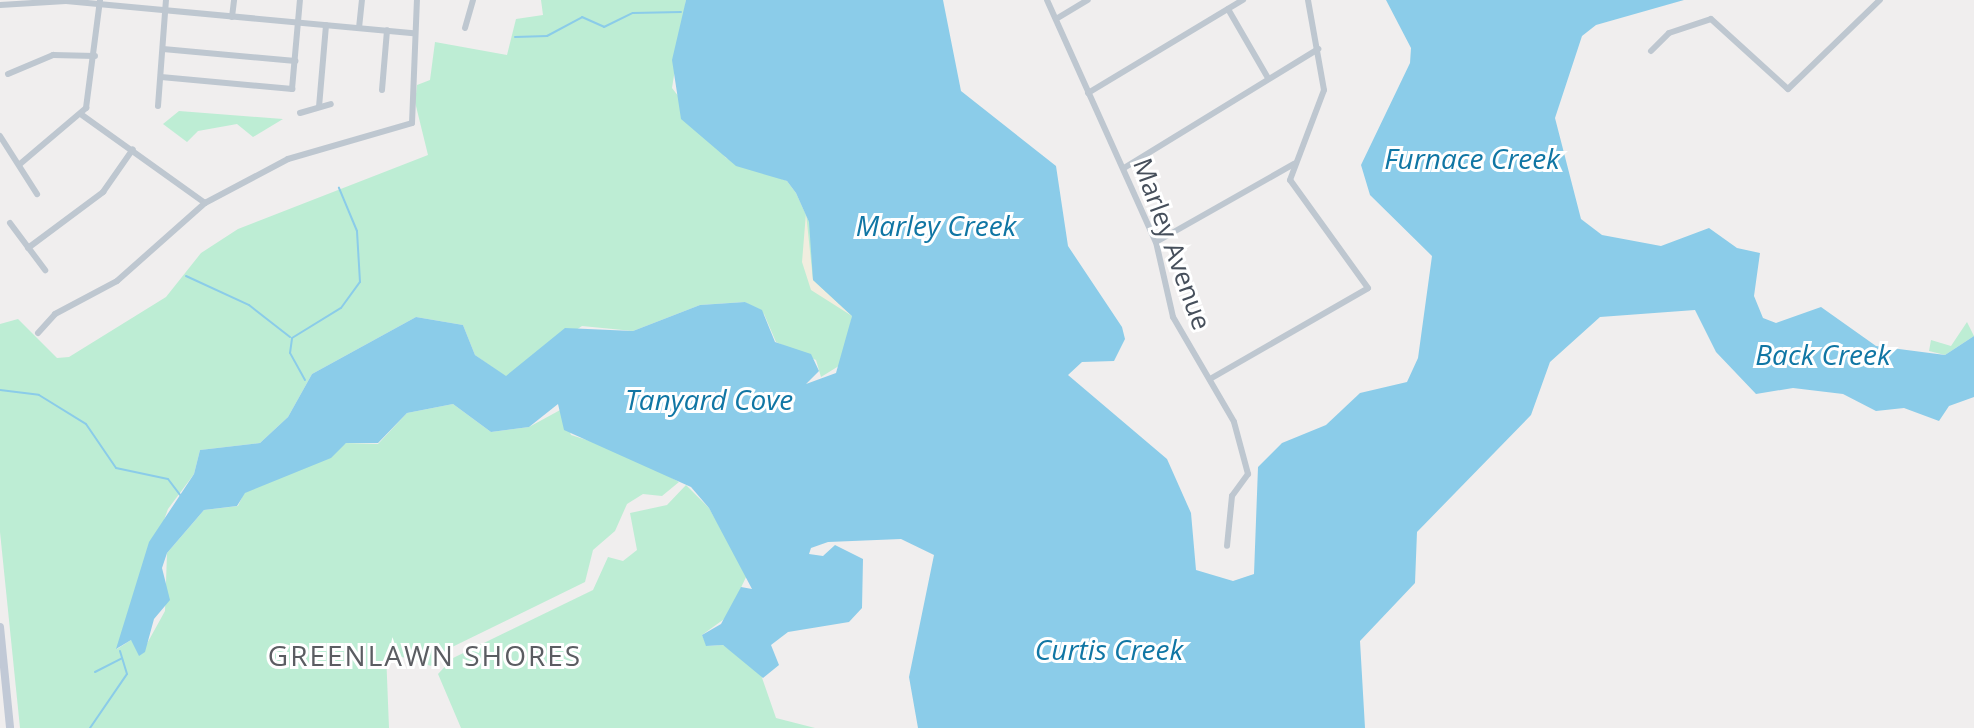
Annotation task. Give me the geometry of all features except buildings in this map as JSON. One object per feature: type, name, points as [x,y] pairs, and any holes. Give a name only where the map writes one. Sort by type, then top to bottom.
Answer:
[{"type":"main road","points":[[0,627],[10,728]]},
{"type":"street","points":[[158,106],[166,0]]},
{"type":"street","points":[[232,17],[234,0]]},
{"type":"street","points":[[161,77],[292,89],[300,0]]},
{"type":"street","points":[[359,28],[362,0]]},
{"type":"street","points":[[38,333],[55,314],[117,281],[205,203],[288,159],[412,123],[417,0]]},
{"type":"street","points":[[465,28],[473,0]]},
{"type":"street","name":"Marley Avenue","points":[[1047,0],[1156,242],[1173,317],[1234,422],[1248,474],[1232,496],[1227,546]]},
{"type":"street","points":[[1056,19],[1088,0]]},
{"type":"street","points":[[1088,93],[1243,0]]},
{"type":"street","points":[[1210,379],[1367,290],[1293,191],[1294,164],[1323,99],[1318,49],[1308,0]]},
{"type":"street","points":[[1651,51],[1669,33],[1711,19],[1788,89],[1880,0]]},
{"type":"street","points":[[0,5],[39,1],[100,2],[166,11],[414,33]]},
{"type":"street","points":[[20,164],[82,115],[95,56],[100,2]]},
{"type":"street","points":[[1228,9],[1268,78]]},
{"type":"street","points":[[319,107],[326,25]]},
{"type":"street","points":[[382,90],[387,30]]},
{"type":"street","points":[[163,49],[295,61]]},
{"type":"street","points":[[1124,168],[1318,49]]},
{"type":"street","points":[[8,74],[53,55],[95,56]]},
{"type":"street","points":[[300,113],[331,104]]},
{"type":"street","points":[[82,115],[205,203]]},
{"type":"street","points":[[0,136],[37,194]]},
{"type":"street","points":[[28,248],[103,192],[133,149]]},
{"type":"street","points":[[1156,242],[1294,164]]},
{"type":"street","points":[[10,223],[45,270]]},
{"type":"green space","points":[[541,0],[686,0],[672,88],[726,158],[787,181],[796,193],[852,316],[842,364],[821,377],[816,360],[776,342],[764,314],[745,302],[700,305],[633,331],[582,326],[506,377],[475,355],[463,325],[416,317],[312,374],[288,417],[260,443],[200,450],[194,474],[168,509],[117,649],[131,640],[144,649],[165,611],[167,553],[204,510],[238,506],[244,493],[346,443],[378,444],[407,413],[453,404],[491,432],[529,427],[562,409],[571,435],[628,453],[679,482],[662,496],[643,494],[627,504],[615,531],[593,550],[585,582],[446,650],[431,666],[386,652],[389,728],[20,728],[0,532],[0,324],[18,319],[57,358],[69,357],[166,297],[201,253],[238,229],[428,155],[415,102],[417,85],[430,80],[435,42],[507,55],[516,19],[543,15]]},
{"type":"green space","points":[[179,111],[283,119],[253,137],[237,124],[198,131],[187,142],[163,124]]},
{"type":"green space","points":[[1967,322],[1974,336],[1945,355],[1929,351],[1931,340],[1951,346]]},
{"type":"green space","points":[[686,485],[709,508],[747,575],[727,617],[702,635],[707,646],[723,645],[759,669],[776,718],[815,728],[461,728],[438,674],[453,658],[593,590],[608,557],[623,561],[637,550],[630,513],[667,505]]},
{"type":"sand","points":[[806,213],[813,280],[852,316],[811,290],[802,262]]},
{"type":"water","points":[[686,0],[943,0],[961,91],[1056,166],[1068,246],[1122,327],[1125,339],[1114,361],[1082,362],[1068,375],[1167,459],[1191,513],[1196,570],[1233,581],[1254,574],[1258,467],[1282,443],[1326,425],[1360,393],[1407,382],[1418,358],[1432,256],[1370,195],[1361,165],[1410,63],[1411,48],[1386,0],[1684,0],[1596,25],[1582,36],[1555,118],[1581,219],[1602,235],[1661,246],[1709,228],[1737,248],[1760,253],[1754,296],[1763,318],[1776,323],[1821,307],[1876,346],[1945,355],[1974,336],[1974,397],[1949,406],[1939,421],[1904,408],[1876,411],[1843,394],[1793,388],[1756,394],[1716,352],[1695,310],[1600,317],[1550,362],[1531,415],[1417,532],[1415,583],[1360,641],[1365,728],[918,728],[909,677],[934,555],[901,539],[828,542],[811,548],[809,554],[823,556],[835,545],[863,559],[862,608],[849,622],[788,632],[771,645],[779,665],[763,678],[723,645],[706,646],[702,635],[721,624],[741,587],[752,589],[709,508],[691,487],[564,430],[558,404],[529,427],[491,432],[453,404],[407,413],[378,443],[346,443],[331,458],[245,493],[237,506],[204,510],[167,553],[162,568],[170,600],[154,619],[145,652],[139,656],[131,640],[116,649],[149,542],[194,474],[200,450],[260,443],[288,417],[312,374],[416,317],[463,325],[475,355],[506,376],[565,328],[633,331],[700,305],[745,302],[762,310],[775,342],[811,354],[819,371],[806,384],[836,373],[852,316],[813,280],[809,222],[796,193],[787,181],[736,166],[681,119],[672,60]]},
{"type":"waterway","points":[[515,37],[547,36],[582,17],[604,27],[633,13],[681,12]]},
{"type":"waterway","points":[[305,380],[290,353],[292,338],[341,308],[360,282],[357,231],[339,188]]},
{"type":"waterway","points":[[186,276],[249,305],[290,337]]},
{"type":"waterway","points":[[0,390],[39,395],[86,424],[116,468],[168,479],[180,495]]},
{"type":"waterway","points":[[90,728],[127,674],[120,651]]},
{"type":"waterway","points":[[95,672],[122,658]]},
{"type":"district","name":"GREENLAWN SHORES","points":[[425,655]]},
{"type":"water label","name":"Furnace Creek","points":[[1472,158]]},
{"type":"water label","name":"Marley Creek","points":[[936,225]]},
{"type":"water label","name":"Back Creek","points":[[1823,354]]},
{"type":"water label","name":"Tanyard Cove","points":[[709,399]]},
{"type":"water label","name":"Curtis Creek","points":[[1109,649]]}]
